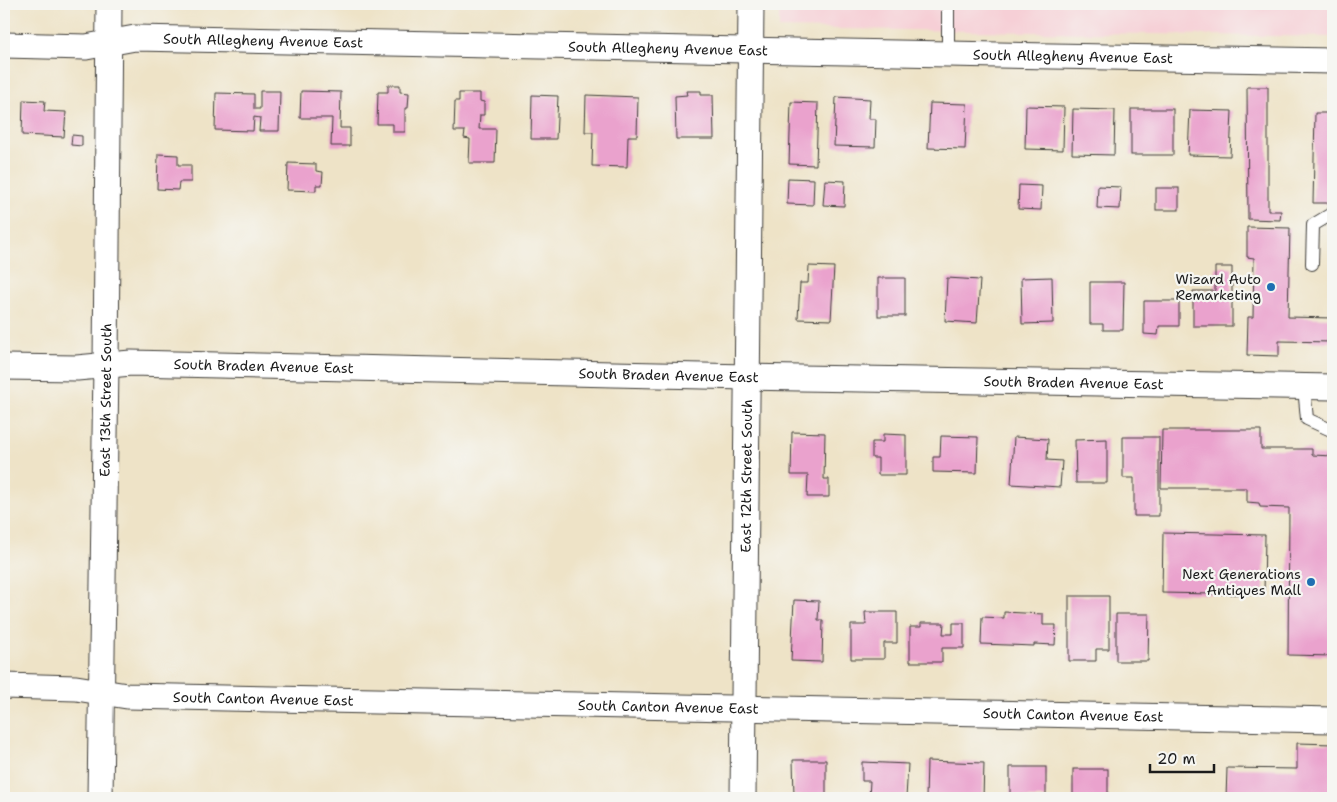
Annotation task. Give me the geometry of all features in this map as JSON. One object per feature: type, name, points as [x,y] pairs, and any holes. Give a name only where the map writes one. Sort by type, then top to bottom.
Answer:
[{"type":"street","name":"East 13th Street South","points":[[100,798],[106,365],[108,4]]},
{"type":"street","name":"East 12th Street South","points":[[743,798],[751,4]]},
{"type":"street","name":"South Allegheny Avenue East","points":[[4,45],[86,47],[135,38],[1333,60]]},
{"type":"street","name":"South Braden Avenue East","points":[[4,367],[77,368],[131,363],[747,377],[1333,387]]},
{"type":"street","name":"South Canton Avenue East","points":[[4,686],[76,688],[127,696],[1333,720]]},
{"type":"lane","points":[[948,4],[948,54]]},
{"type":"lane","points":[[1312,264],[1312,225],[1333,213]]},
{"type":"lane","points":[[1304,387],[1307,419],[1333,430]]},
{"type":"shaded area","points":[[779,4],[1333,4],[1333,37],[779,28]]},
{"type":"building","points":[[388,85],[400,85],[400,92],[409,93],[408,108],[405,108],[405,132],[393,132],[393,124],[377,124],[378,92],[388,92]]},
{"type":"building","points":[[1247,87],[1268,87],[1268,211],[1281,211],[1280,220],[1248,219]]},
{"type":"building","points":[[260,91],[280,91],[279,131],[259,131],[260,118],[254,117],[253,131],[215,130],[216,93],[254,94],[254,109],[260,109]]},
{"type":"building","points":[[301,91],[341,92],[340,128],[350,128],[350,146],[331,146],[332,118],[300,118]]},
{"type":"building","points":[[686,91],[701,91],[701,95],[713,95],[714,139],[676,139],[675,96],[687,95]]},
{"type":"building","points":[[459,93],[480,93],[480,101],[484,102],[484,115],[480,115],[479,129],[496,129],[495,163],[469,163],[470,139],[464,138],[465,131],[454,131],[455,101],[459,101]]},
{"type":"building","points":[[532,95],[558,96],[556,139],[531,139]]},
{"type":"building","points":[[586,95],[638,97],[637,136],[628,136],[627,167],[592,166],[593,132],[585,132]]},
{"type":"building","points":[[836,97],[870,99],[869,119],[876,119],[875,147],[834,146]]},
{"type":"building","points":[[23,100],[45,101],[44,111],[66,112],[64,137],[22,135]]},
{"type":"building","points":[[791,102],[818,103],[816,165],[789,164]]},
{"type":"building","points":[[930,103],[967,104],[965,149],[928,148]]},
{"type":"building","points":[[1026,106],[1064,107],[1063,150],[1025,149]]},
{"type":"building","points":[[1073,109],[1115,110],[1114,155],[1072,154]]},
{"type":"building","points":[[1131,109],[1173,109],[1173,155],[1131,155]]},
{"type":"building","points":[[1190,110],[1232,111],[1230,156],[1188,155]]},
{"type":"building","points":[[1315,113],[1333,113],[1333,203],[1313,203]]},
{"type":"building","points":[[72,135],[82,136],[82,146],[71,145]]},
{"type":"building","points":[[158,154],[178,155],[178,165],[191,165],[191,182],[179,182],[178,190],[157,189]]},
{"type":"building","points":[[288,163],[316,164],[316,171],[323,172],[322,185],[316,185],[316,191],[287,190]]},
{"type":"building","points":[[788,178],[814,179],[813,205],[787,204]]},
{"type":"building","points":[[825,180],[845,181],[844,206],[823,205]]},
{"type":"building","points":[[1019,185],[1042,186],[1041,210],[1018,209]]},
{"type":"building","points":[[1098,186],[1121,187],[1120,209],[1097,208]]},
{"type":"building","points":[[1156,188],[1179,188],[1179,210],[1156,210]]},
{"type":"building","name":"Wizard Auto Remarketing","points":[[1247,227],[1290,228],[1288,317],[1333,318],[1333,342],[1279,341],[1279,356],[1247,355],[1248,317],[1253,317],[1254,258],[1247,257]]},
{"type":"building","points":[[809,266],[834,267],[831,320],[798,319],[800,283],[808,283]]},
{"type":"building","points":[[1215,267],[1232,267],[1232,326],[1193,326],[1193,291],[1215,291]]},
{"type":"building","points":[[1052,277],[1053,323],[1022,324],[1021,278]]},
{"type":"building","points":[[878,278],[905,278],[905,316],[878,316]]},
{"type":"building","points":[[947,278],[980,280],[977,323],[945,321]]},
{"type":"building","points":[[1090,282],[1124,282],[1123,330],[1103,330],[1103,324],[1090,324]]},
{"type":"building","points":[[1144,301],[1179,301],[1179,326],[1159,326],[1158,335],[1144,334]]},
{"type":"building","name":"Next Generations Antiques Mall","points":[[1162,430],[1261,430],[1261,449],[1312,449],[1312,455],[1333,456],[1333,656],[1288,655],[1289,508],[1260,507],[1259,503],[1247,502],[1247,488],[1161,488]]},
{"type":"building","points":[[792,432],[825,433],[824,479],[829,479],[829,497],[807,497],[808,475],[791,475]]},
{"type":"building","points":[[883,434],[906,435],[906,475],[878,475],[878,458],[872,458],[872,442],[883,442]]},
{"type":"building","points":[[941,436],[978,437],[977,473],[933,472],[933,457],[940,457]]},
{"type":"building","points":[[1014,437],[1048,439],[1047,460],[1062,461],[1060,487],[1011,484]]},
{"type":"building","points":[[1123,437],[1159,437],[1159,516],[1134,516],[1134,478],[1123,478]]},
{"type":"building","points":[[1107,439],[1107,483],[1076,483],[1075,440]]},
{"type":"building","points":[[1163,533],[1265,535],[1264,595],[1162,593]]},
{"type":"building","points":[[1069,596],[1109,596],[1109,649],[1096,649],[1096,661],[1069,661]]},
{"type":"building","points":[[794,600],[819,601],[818,620],[823,620],[822,662],[791,661]]},
{"type":"building","points":[[865,612],[897,612],[897,643],[884,643],[884,659],[851,659],[851,625],[866,625]]},
{"type":"building","points":[[1004,612],[1043,614],[1043,625],[1056,625],[1055,645],[981,644],[982,617],[1004,618]]},
{"type":"building","points":[[1116,614],[1149,614],[1148,661],[1116,661]]},
{"type":"building","points":[[921,623],[944,623],[943,634],[953,634],[953,623],[964,623],[964,648],[942,648],[942,662],[910,662],[910,627],[921,627]]},
{"type":"building","points":[[1297,743],[1333,744],[1333,798],[1226,798],[1227,768],[1297,769]]},
{"type":"building","points":[[793,760],[826,760],[826,796],[794,796]]},
{"type":"building","points":[[927,761],[984,763],[983,798],[926,798]]},
{"type":"building","points":[[862,762],[908,764],[906,798],[869,798],[870,781],[862,781]]},
{"type":"building","points":[[1010,767],[1046,767],[1046,798],[1010,798]]},
{"type":"building","points":[[1073,769],[1108,769],[1108,798],[1073,798]]},
{"type":"place","name":"Wizard Auto Remarketing","points":[[1271,287]]},
{"type":"place","name":"Next Generations Antiques Mall","points":[[1311,582]]}]
